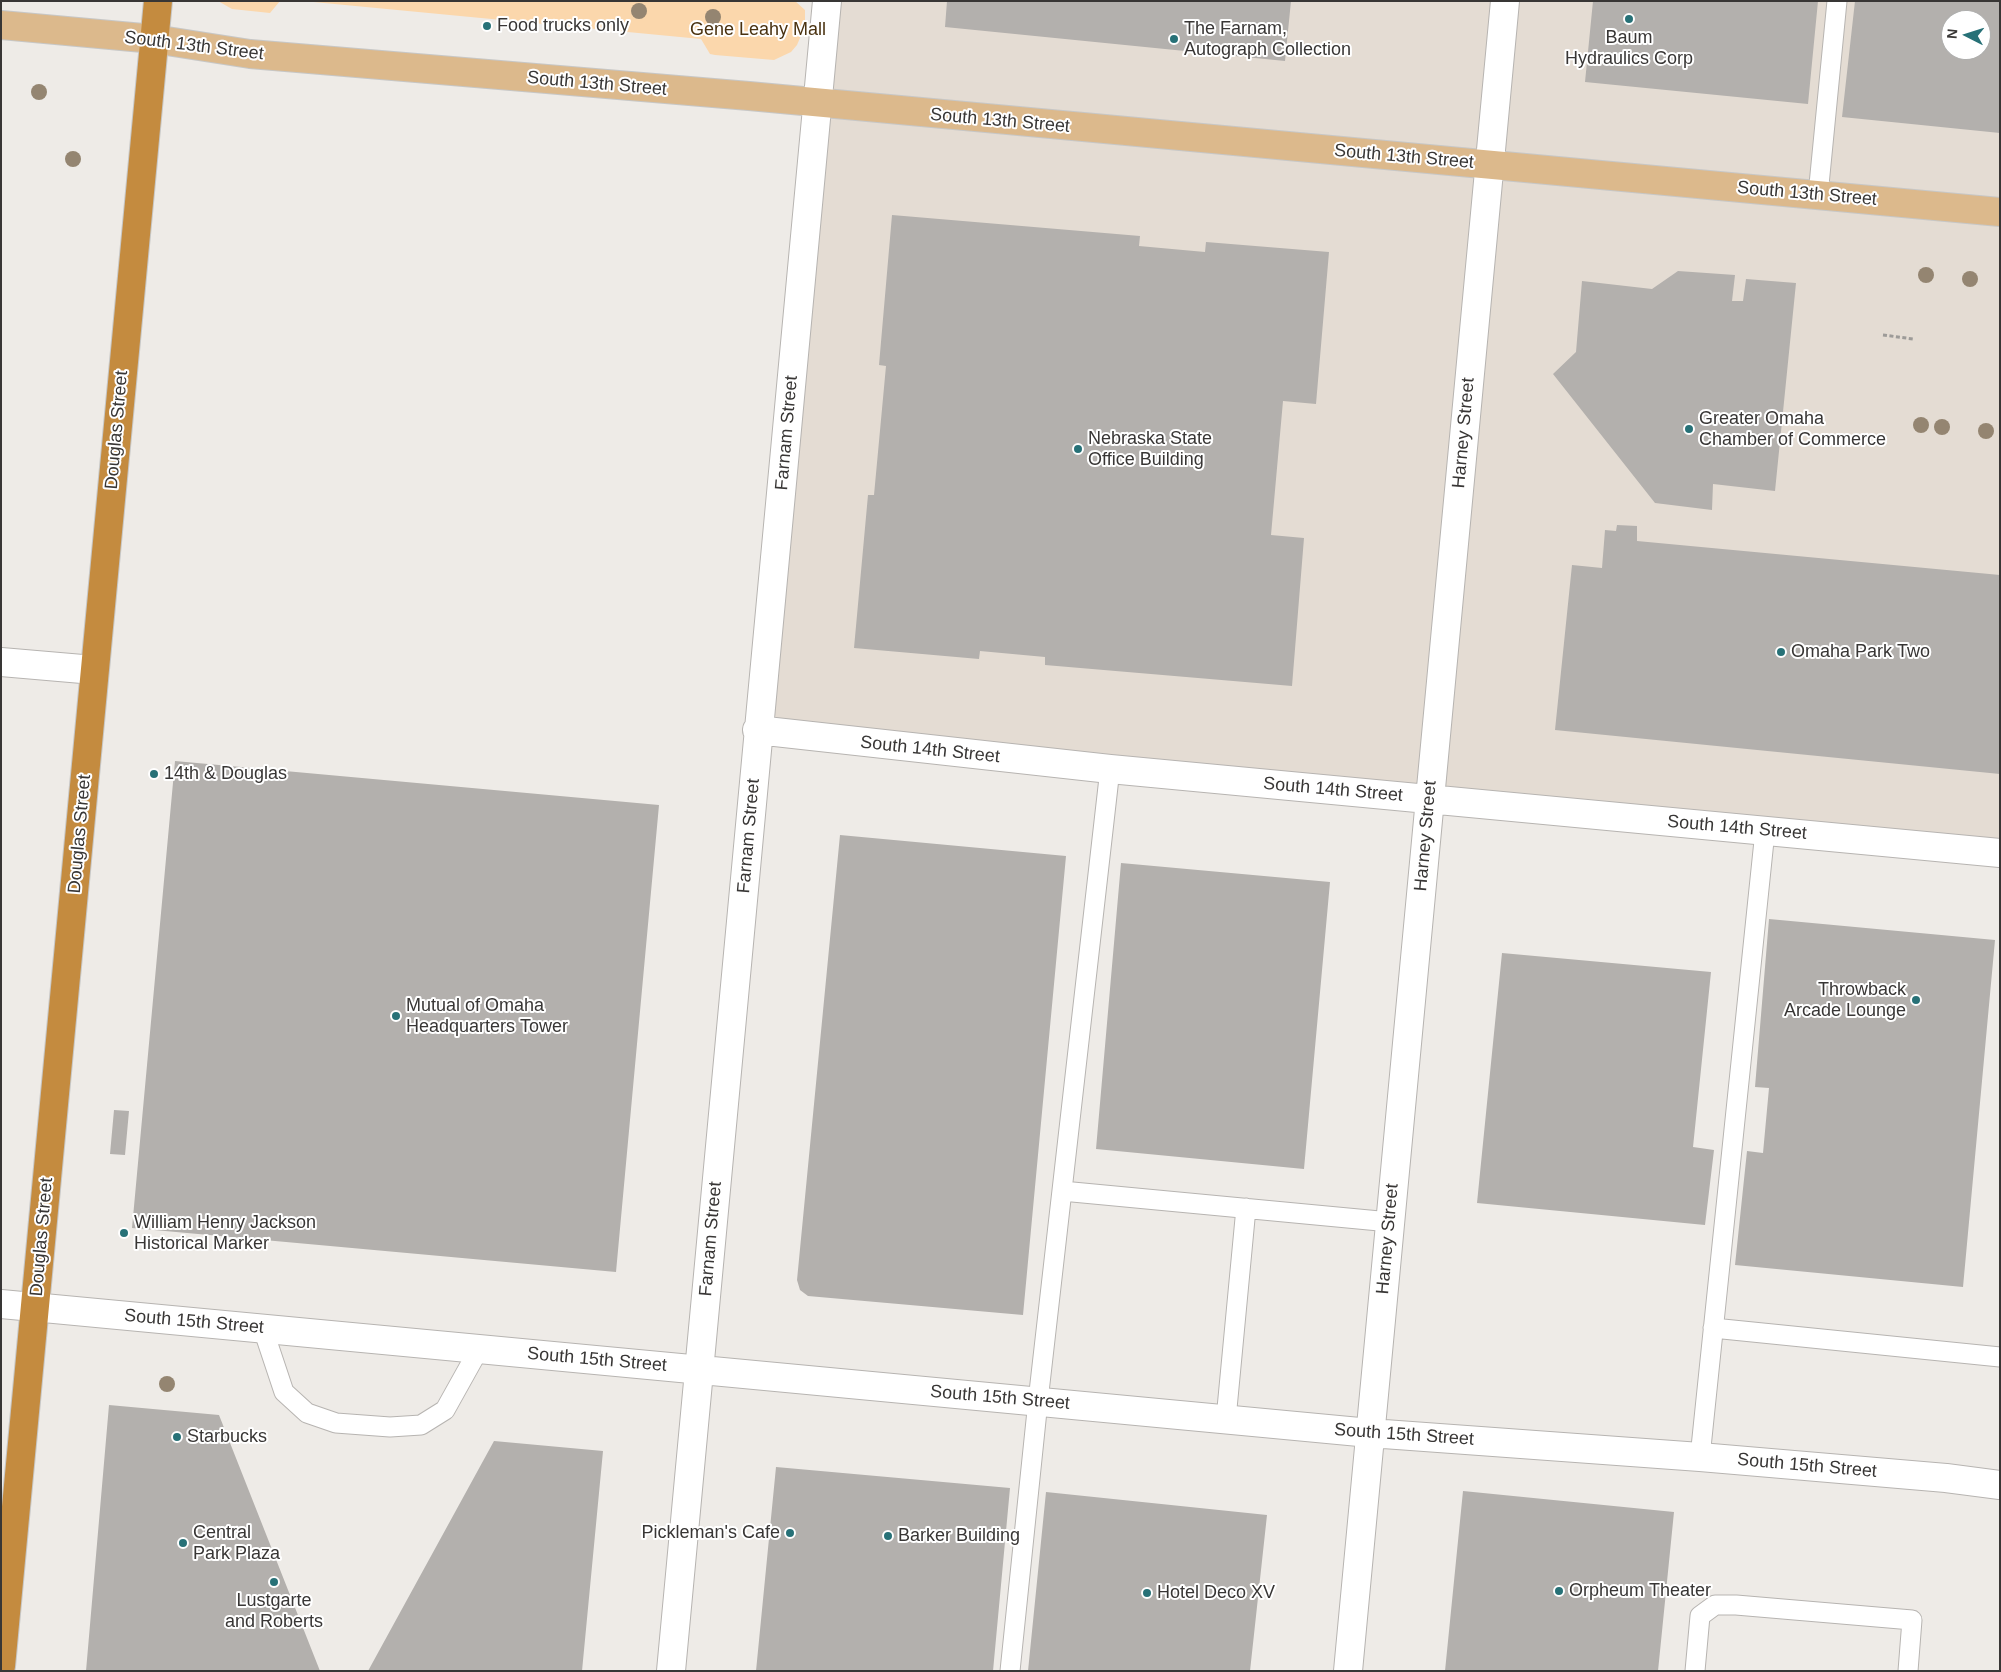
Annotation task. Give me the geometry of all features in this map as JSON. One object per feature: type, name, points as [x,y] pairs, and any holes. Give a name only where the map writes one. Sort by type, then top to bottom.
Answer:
[{"type":"highway","name":"Douglas Street","points":[[1,1666],[158,1]]},
{"type":"main road","name":"Farnam Street","points":[[671,1671],[757,730],[765,670],[827,1]]},
{"type":"main road","name":"Harney Street","points":[[1348,1671],[1504,1]]},
{"type":"main road","name":"South 13th Street","points":[[1,25],[154,39],[250,54],[2000,212]]},
{"type":"main road","points":[[1,662],[94,670]]},
{"type":"main road","name":"South 14th Street","points":[[757,730],[1110,769],[2000,853]]},
{"type":"main road","name":"South 15th Street","points":[[1,1304],[1370,1433],[1700,1456],[1946,1478],[2000,1485]]},
{"type":"lane","points":[[1818,195],[1837,1]]},
{"type":"lane","points":[[1010,1671],[1038,1401],[1110,769]]},
{"type":"lane","points":[[1700,1456],[1765,831]]},
{"type":"lane","points":[[1062,1190],[1390,1222]]},
{"type":"lane","points":[[1226,1419],[1246,1208]]},
{"type":"lane","points":[[1713,1328],[2000,1357]]},
{"type":"lane","points":[[263,1329],[284,1392],[306,1413],[336,1423],[390,1427],[420,1424],[445,1410],[480,1349]]},
{"type":"lane","points":[[1695,1671],[1700,1616],[1715,1605],[1736,1605],[1912,1620],[1908,1671]]},
{"type":"path","points":[[1883,336],[1913,339]]},
{"type":"shaded area","points":[[827,1],[2000,1],[2000,853],[757,730]]},
{"type":"green space","points":[[218,1],[280,1],[270,13],[232,9]]},
{"type":"green space","name":"Gene Leahy Mall","points":[[303,1],[795,1],[805,10],[805,26],[797,45],[791,52],[774,60],[710,54],[701,39]]},
{"type":"building","name":"The Farnam, Autograph Collection","points":[[947,1],[1291,1],[1285,61],[945,27]]},
{"type":"building","points":[[1593,1],[1818,1],[1808,104],[1585,82]]},
{"type":"building","points":[[1855,1],[2000,1],[2000,133],[1842,117]]},
{"type":"building","name":"Nebraska State Office Building","points":[[892,215],[1140,236],[1139,246],[1205,252],[1206,242],[1329,252],[1316,404],[1283,401],[1271,535],[1304,538],[1292,686],[1045,665],[1045,657],[980,651],[979,659],[854,648],[868,495],[874,495],[886,366],[879,365]]},
{"type":"building","name":"Greater Omaha Chamber of Commerce","points":[[1678,271],[1735,275],[1732,301],[1743,301],[1746,279],[1796,283],[1775,491],[1713,484],[1712,510],[1655,503],[1553,374],[1576,352],[1582,281],[1652,289]]},
{"type":"building","name":"Omaha Park Two","points":[[1617,525],[1637,526],[1637,541],[2000,575],[2000,774],[1555,730],[1572,565],[1602,568],[1605,530],[1616,531]]},
{"type":"building","name":"Mutual of Omaha Headquarters Tower","points":[[175,761],[659,805],[616,1272],[132,1228]]},
{"type":"building","points":[[840,835],[1066,856],[1023,1315],[808,1296],[800,1290],[797,1280]]},
{"type":"building","points":[[1121,863],[1330,882],[1304,1169],[1096,1149]]},
{"type":"building","points":[[1769,919],[1995,940],[1963,1287],[1735,1265],[1747,1151],[1763,1153],[1769,1088],[1755,1087]]},
{"type":"building","points":[[1502,953],[1711,972],[1693,1147],[1714,1150],[1705,1225],[1477,1203]]},
{"type":"building","points":[[114,1110],[129,1111],[125,1155],[110,1154]]},
{"type":"building","name":"Central Park Plaza","points":[[109,1405],[219,1415],[320,1671],[86,1671]]},
{"type":"building","points":[[494,1441],[603,1451],[582,1671],[368,1671]]},
{"type":"building","name":"Barker Building","points":[[776,1467],[1010,1488],[993,1671],[756,1671]]},
{"type":"building","name":"Orpheum Theater","points":[[1463,1491],[1674,1512],[1658,1671],[1445,1671]]},
{"type":"building","name":"Hotel Deco XV","points":[[1046,1492],[1267,1515],[1250,1671],[1028,1671]]},
{"type":"place","name":"Baum Hydraulics Corp","points":[[1629,19]]},
{"type":"place","name":"Food trucks only","points":[[487,26]]},
{"type":"place","name":"The Farnam, Autograph Collection","points":[[1174,39]]},
{"type":"place","name":"Greater Omaha Chamber of Commerce","points":[[1689,429]]},
{"type":"place","name":"Nebraska State Office Building","points":[[1078,449]]},
{"type":"place","name":"Omaha Park Two","points":[[1781,652]]},
{"type":"place","name":"14th & Douglas","points":[[154,774]]},
{"type":"place","name":"Throwback Arcade Lounge","points":[[1916,1000]]},
{"type":"place","name":"Mutual of Omaha Headquarters Tower","points":[[396,1016]]},
{"type":"place","name":"William Henry Jackson Historical Marker","points":[[124,1233]]},
{"type":"place","name":"Starbucks","points":[[177,1437]]},
{"type":"place","name":"Pickleman's Cafe","points":[[790,1533]]},
{"type":"place","name":"Barker Building","points":[[888,1536]]},
{"type":"place","name":"Central Park Plaza","points":[[183,1543]]},
{"type":"place","name":"Lustgarte and Roberts","points":[[274,1582]]},
{"type":"place","name":"Orpheum Theater","points":[[1559,1591]]},
{"type":"place","name":"Hotel Deco XV","points":[[1147,1593]]}]
